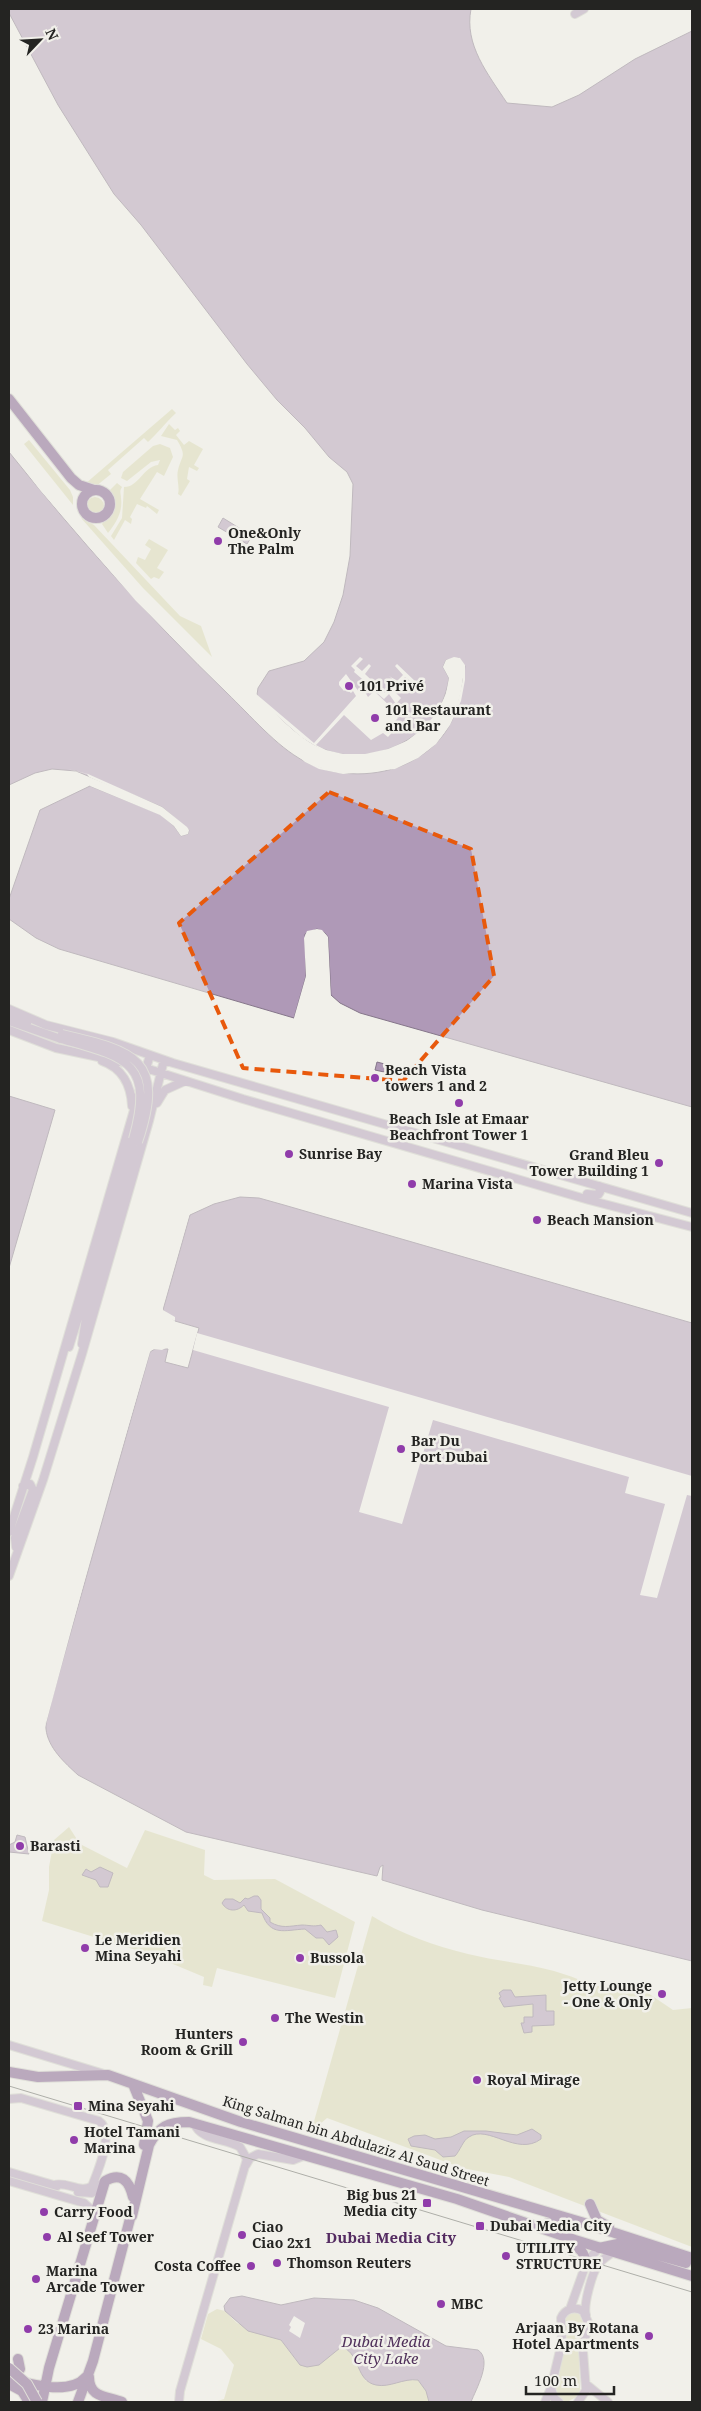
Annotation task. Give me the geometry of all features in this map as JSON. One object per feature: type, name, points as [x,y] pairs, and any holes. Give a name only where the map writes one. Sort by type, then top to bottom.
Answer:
[{"type":"main road","points":[[9,399],[79,485],[102,491],[108,496],[110,506],[106,514],[98,519],[89,517],[83,511],[72,478]]},
{"type":"main road","points":[[81,502],[86,494],[94,490]]},
{"type":"main road","name":"King Salman bin Abdulaziz Al Saud Street","points":[[9,2072],[38,2077],[108,2075],[164,2097],[318,2146],[581,2222],[692,2258]]},
{"type":"main road","points":[[132,2216],[133,2197],[149,2126],[146,2113],[133,2084]]},
{"type":"main road","points":[[78,2402],[88,2374],[132,2216],[149,2145],[158,2129],[168,2124],[192,2123]]},
{"type":"main road","name":"King Salman bin Abdulaziz Al Saud Street","points":[[192,2123],[499,2213],[599,2248],[692,2276]]},
{"type":"main road","points":[[42,2402],[55,2347],[94,2212],[105,2181],[113,2176],[123,2178],[131,2186],[133,2197]]},
{"type":"main road","points":[[590,2204],[599,2222],[629,2238]]},
{"type":"main road","points":[[499,2213],[517,2212],[560,2227],[567,2227],[581,2222]]},
{"type":"main road","points":[[542,2228],[551,2235],[579,2248],[585,2258],[585,2266]]},
{"type":"main road","points":[[599,2248],[618,2244],[692,2265]]},
{"type":"main road","points":[[55,2347],[52,2377],[55,2381],[68,2387]]},
{"type":"main road","points":[[9,2373],[15,2373],[20,2369],[18,2359]]},
{"type":"main road","points":[[9,2368],[27,2384],[37,2402]]},
{"type":"main road","points":[[9,2379],[68,2387],[80,2384],[88,2374]]},
{"type":"main road","points":[[88,2374],[89,2385],[94,2392],[122,2402]]},
{"type":"main road","points":[[9,2384],[22,2391],[30,2402]]},
{"type":"street","points":[[9,1009],[46,1025],[113,1042],[164,1060],[692,1213]]},
{"type":"street","points":[[9,1015],[62,1037]]},
{"type":"street","points":[[9,1022],[109,1053],[132,1068],[139,1082],[142,1095],[135,1140],[81,1338],[86,1349]]},
{"type":"street","points":[[9,1030],[43,1044],[145,1069],[549,1188],[692,1227]]},
{"type":"street","points":[[9,1532],[150,1055]]},
{"type":"street","points":[[94,1056],[115,1067],[124,1076],[132,1096],[132,1112]]},
{"type":"street","points":[[9,1576],[86,1349],[164,1060]]},
{"type":"street","points":[[149,1121],[162,1093],[168,1087],[185,1081]]},
{"type":"street","points":[[362,1133],[365,1129],[389,1135],[390,1131],[383,1124]]},
{"type":"street","points":[[62,1356],[67,1351],[82,1311],[135,1140]]},
{"type":"street","points":[[570,1171],[577,1180]]},
{"type":"street","points":[[549,1188],[559,1186],[594,1196],[600,1193],[599,1186]]},
{"type":"street","points":[[638,1197],[650,1194]]},
{"type":"street","points":[[127,1198],[131,1209]]},
{"type":"street","points":[[89,1236],[93,1248]]},
{"type":"street","points":[[58,1343],[66,1338]]},
{"type":"street","points":[[17,1549],[16,1538],[33,1490],[30,1484],[24,1486]]},
{"type":"street","points":[[9,1514],[16,1509]]},
{"type":"street","points":[[9,2045],[108,2075]]},
{"type":"street","points":[[9,2099],[22,2098],[104,2124],[107,2139],[92,2186],[84,2189],[60,2184],[54,2185]]},
{"type":"street","points":[[192,2123],[204,2135],[240,2147],[246,2157],[246,2165]]},
{"type":"street","points":[[179,2402],[180,2391],[246,2165],[250,2158],[258,2154],[293,2160],[303,2156]]},
{"type":"street","points":[[9,2172],[87,2194],[94,2192],[105,2181]]},
{"type":"street","points":[[9,2181],[84,2203],[94,2212]]},
{"type":"street","points":[[570,2309],[585,2266],[599,2248]]},
{"type":"street","points":[[578,2402],[584,2395],[586,2384],[583,2359],[588,2322],[585,2304],[596,2268],[604,2258],[613,2252]]},
{"type":"street","points":[[545,2402],[552,2388],[562,2342],[561,2318],[564,2312],[570,2309],[579,2309],[586,2315]]},
{"type":"street","points":[[586,2384],[608,2402]]},
{"type":"street","points":[[552,2388],[554,2398],[559,2402]]},
{"type":"street","points":[[173,2402],[180,2391]]},
{"type":"highlighted area","points":[[329,792],[471,849],[494,976],[403,1081],[243,1068],[179,923]]},
{"type":"shaded area","points":[[172,409],[176,413],[148,442],[144,438],[108,470],[111,474],[95,487],[85,484]]},
{"type":"shaded area","points":[[169,424],[175,430],[178,428],[180,431],[176,435],[184,445],[189,441],[203,449],[194,465],[199,468],[197,471],[189,467],[187,479],[190,481],[181,496],[178,494],[177,476],[183,455],[182,450],[177,440],[161,436]]},
{"type":"shaded area","points":[[29,440],[70,490],[73,497],[73,505],[24,444]]},
{"type":"shaded area","points":[[160,444],[170,448],[173,457],[164,476],[157,472],[140,499],[159,510],[157,514],[147,506],[146,508],[137,504],[130,517],[132,519],[131,524],[125,520],[114,540],[111,536],[122,518],[124,487],[134,484],[148,469],[158,465],[160,460],[151,462],[127,481],[121,478],[123,472],[153,446]]},
{"type":"shaded area","points":[[117,483],[122,487],[120,491],[121,508],[116,521],[108,533],[102,524],[112,509],[109,491]]},
{"type":"shaded area","points":[[95,497],[101,500],[104,506],[101,512],[95,515],[89,512],[86,506],[89,500]]},
{"type":"shaded area","points":[[81,518],[94,525],[180,616],[201,626],[212,657],[143,588]]},
{"type":"shaded area","points":[[149,539],[168,550],[157,568],[164,572],[159,579],[154,577],[151,579],[136,563],[138,557],[145,560],[151,549],[145,545]]},
{"type":"shaded area","points":[[69,1827],[80,1844],[127,1868],[145,1830],[205,1850],[204,1875],[214,1880],[275,1879],[355,1922],[335,1998],[217,1968],[212,1987],[203,1985],[204,1977],[149,1954],[42,1921],[49,1890],[49,1867],[54,1840]]},
{"type":"shaded area","points":[[372,1916],[406,1934],[456,1951],[543,1968],[607,1988],[628,1989],[639,1987],[673,2010],[692,2008],[692,2247],[509,2177],[462,2168],[327,2118],[311,2132]]},
{"type":"shaded area","points":[[217,2309],[225,2311],[237,2323],[281,2340],[296,2360],[344,2348],[351,2353],[366,2381],[418,2380],[426,2391],[429,2402],[214,2402],[224,2399],[234,2365],[221,2349],[201,2339],[208,2314]]},
{"type":"shaded area","points":[[571,2312],[578,2312],[585,2320],[579,2348],[580,2395],[567,2402],[561,2400],[555,2391],[567,2338],[564,2328],[565,2317]]},
{"type":"water","points":[[9,9],[471,9],[471,35],[474,47],[485,70],[507,103],[552,107],[579,95],[635,59],[692,31],[692,1107],[360,1013],[340,1003],[331,995],[328,937],[317,929],[305,934],[306,976],[294,1018],[59,949],[36,938],[9,919],[9,899],[40,810],[90,786],[160,814],[174,826],[181,836],[188,834],[189,830],[162,807],[76,771],[52,769],[35,773],[9,785],[9,452],[87,546],[170,636],[284,748],[316,767],[343,773],[371,773],[398,767],[424,753],[436,744],[451,722],[460,696],[465,666],[459,658],[446,660],[443,667],[449,678],[441,705],[436,714],[415,735],[387,750],[372,754],[341,754],[316,746],[298,734],[257,695],[258,688],[269,671],[304,661],[324,642],[334,622],[343,595],[350,556],[353,484],[347,472],[329,457],[247,364],[141,225],[114,194],[58,105],[9,13]]},
{"type":"water","points":[[223,518],[252,536],[247,544],[218,527]]},
{"type":"water","points":[[377,1062],[400,1068],[398,1075],[375,1070]]},
{"type":"water","points":[[9,1096],[55,1110],[9,1268]]},
{"type":"water","points":[[240,1197],[259,1198],[692,1323],[692,1961],[482,1910],[382,1880],[383,1865],[380,1867],[377,1876],[186,1832],[78,1775],[50,1743],[47,1736],[46,1723],[51,1702],[150,1352],[155,1349],[168,1349],[165,1362],[188,1368],[199,1328],[175,1321],[163,1310],[190,1215],[214,1204]]},
{"type":"water","points":[[17,1835],[25,1837],[29,1854],[9,1852],[9,1845],[15,1842]]},
{"type":"water","points":[[100,1867],[113,1873],[108,1887],[100,1887],[96,1880],[82,1875],[86,1869],[91,1872]]},
{"type":"water","points":[[258,1896],[261,1900],[261,1909],[270,1918],[270,1922],[278,1926],[321,1925],[327,1932],[336,1930],[338,1937],[329,1945],[323,1938],[316,1938],[305,1929],[285,1931],[274,1929],[265,1921],[262,1913],[248,1911],[244,1905],[232,1910],[222,1903],[225,1899],[233,1899],[240,1903],[245,1898],[248,1899]]},
{"type":"water","points":[[503,1990],[511,1990],[515,1997],[546,1995],[546,2011],[554,2011],[554,2025],[532,2026],[532,2032],[524,2033],[521,2023],[524,2023],[524,2017],[533,2017],[533,2004],[504,2007],[499,1998],[501,1997],[499,1993]]},
{"type":"water","points":[[532,2129],[541,2135],[541,2139],[532,2144],[513,2143],[485,2134],[477,2134],[467,2138],[455,2156],[443,2157],[435,2150],[411,2146],[408,2139],[414,2136],[425,2135],[435,2139],[451,2137],[464,2131],[486,2131],[517,2135]]},
{"type":"water","name":"Dubai Media City Lake","points":[[242,2296],[281,2305],[314,2298],[354,2300],[378,2308],[446,2346],[478,2350],[484,2361],[482,2375],[471,2402],[429,2402],[426,2391],[418,2380],[407,2380],[381,2386],[370,2383],[361,2373],[353,2356],[344,2348],[340,2348],[319,2365],[307,2367],[300,2365],[281,2340],[248,2331],[225,2311],[224,2306],[230,2298]]},
{"type":"pier","points":[[9,449],[138,600],[262,723],[306,760],[320,767],[344,772],[394,767],[416,756],[434,742],[448,723],[458,701],[463,679],[462,666],[454,660],[448,662],[446,667],[452,678],[448,695],[439,715],[424,731],[408,743],[388,752],[366,757],[343,757],[325,752],[301,737],[255,696],[255,693],[314,743],[356,696],[353,691],[351,693],[346,689],[344,691],[339,685],[339,682],[346,674],[359,692],[368,684],[354,672],[355,670],[351,666],[360,657],[363,659],[356,666],[362,671],[369,664],[371,666],[365,674],[385,693],[389,689],[384,682],[390,688],[396,682],[389,676],[397,681],[403,675],[395,666],[397,664],[416,682],[414,684],[405,677],[399,683],[405,691],[398,685],[393,690],[401,698],[396,704],[389,694],[384,699],[370,687],[365,692],[368,697],[374,691],[393,709],[391,711],[398,718],[393,723],[397,727],[388,737],[383,733],[371,740],[344,715],[316,745],[326,750],[343,754],[365,754],[388,749],[407,741],[437,713],[446,694],[449,678],[443,667],[446,660],[454,657],[460,658],[465,665],[465,680],[461,701],[450,725],[436,744],[418,758],[395,769],[343,774],[319,769],[305,762],[260,725],[136,601],[40,490]]},
{"type":"pier","points":[[67,769],[88,774],[162,807],[187,827],[189,830],[188,834],[181,836],[174,826],[160,815],[90,786],[91,783],[161,812],[176,824],[182,834],[186,832],[185,829],[160,809],[89,777],[87,774]]},
{"type":"pier","points":[[322,930],[328,937],[331,999],[329,996],[325,938],[320,932],[312,932],[307,938],[309,976],[297,1019],[294,1018],[306,976],[304,938],[307,931]]},
{"type":"pier","points":[[190,1212],[163,1306],[163,1310],[175,1317],[175,1321],[163,1315],[161,1305],[187,1214]]},
{"type":"pier","points":[[197,1333],[692,1476],[692,1496],[687,1495],[657,1598],[640,1595],[665,1504],[625,1493],[629,1477],[433,1420],[402,1524],[359,1512],[389,1407],[193,1350]]},
{"type":"pier","points":[[154,1346],[166,1348],[162,1350],[152,1349],[150,1352],[100,1523],[44,1731],[49,1701],[98,1523],[148,1351]]},
{"type":"pier","points":[[294,2316],[305,2323],[300,2338],[289,2331],[291,2327],[289,2325]]},
{"type":"tram line","points":[[9,2086],[692,2292]]},
{"type":"place","name":"One&Only The Palm","points":[[218,541]]},
{"type":"place","name":"101 Privé","points":[[349,686]]},
{"type":"place","name":"101 Restaurant and Bar","points":[[375,718]]},
{"type":"place","name":"Beach Vista towers 1 and 2","points":[[375,1078]]},
{"type":"place","name":"Beach Isle at Emaar Beachfront Tower 1","points":[[459,1103]]},
{"type":"place","name":"Sunrise Bay","points":[[289,1154]]},
{"type":"place","name":"Grand Bleu Tower Building 1","points":[[659,1163]]},
{"type":"place","name":"Marina Vista","points":[[412,1184]]},
{"type":"place","name":"Beach Mansion","points":[[537,1220]]},
{"type":"place","name":"Bar Du Port Dubai","points":[[401,1449]]},
{"type":"place","name":"Barasti","points":[[20,1846]]},
{"type":"place","name":"Le Meridien Mina Seyahi","points":[[85,1948]]},
{"type":"place","name":"Bussola","points":[[300,1958]]},
{"type":"place","name":"Jetty Lounge - One & Only","points":[[662,1994]]},
{"type":"place","name":"The Westin","points":[[275,2018]]},
{"type":"place","name":"Hunters Room & Grill","points":[[243,2042]]},
{"type":"place","name":"Royal Mirage","points":[[477,2080]]},
{"type":"place","name":"Mina Seyahi","points":[[78,2106]]},
{"type":"place","name":"Hotel Tamani Marina","points":[[74,2140]]},
{"type":"place","name":"Big bus 21 Media city","points":[[427,2203]]},
{"type":"place","name":"Carry Food","points":[[44,2212]]},
{"type":"place","name":"Dubai Media City","points":[[480,2226]]},
{"type":"place","name":"Ciao Ciao 2x1","points":[[242,2235]]},
{"type":"place","name":"Al Seef Tower","points":[[47,2237]]},
{"type":"place","name":"UTILITY STRUCTURE","points":[[506,2256]]},
{"type":"place","name":"Thomson Reuters","points":[[277,2263]]},
{"type":"place","name":"Costa Coffee","points":[[251,2266]]},
{"type":"place","name":"Marina Arcade Tower","points":[[36,2279]]},
{"type":"place","name":"MBC","points":[[441,2304]]},
{"type":"place","name":"23 Marina","points":[[28,2329]]},
{"type":"place","name":"Arjaan By Rotana Hotel Apartments","points":[[649,2336]]},
{"type":"district","name":"Dubai Media City","points":[[391,2238]]}]
